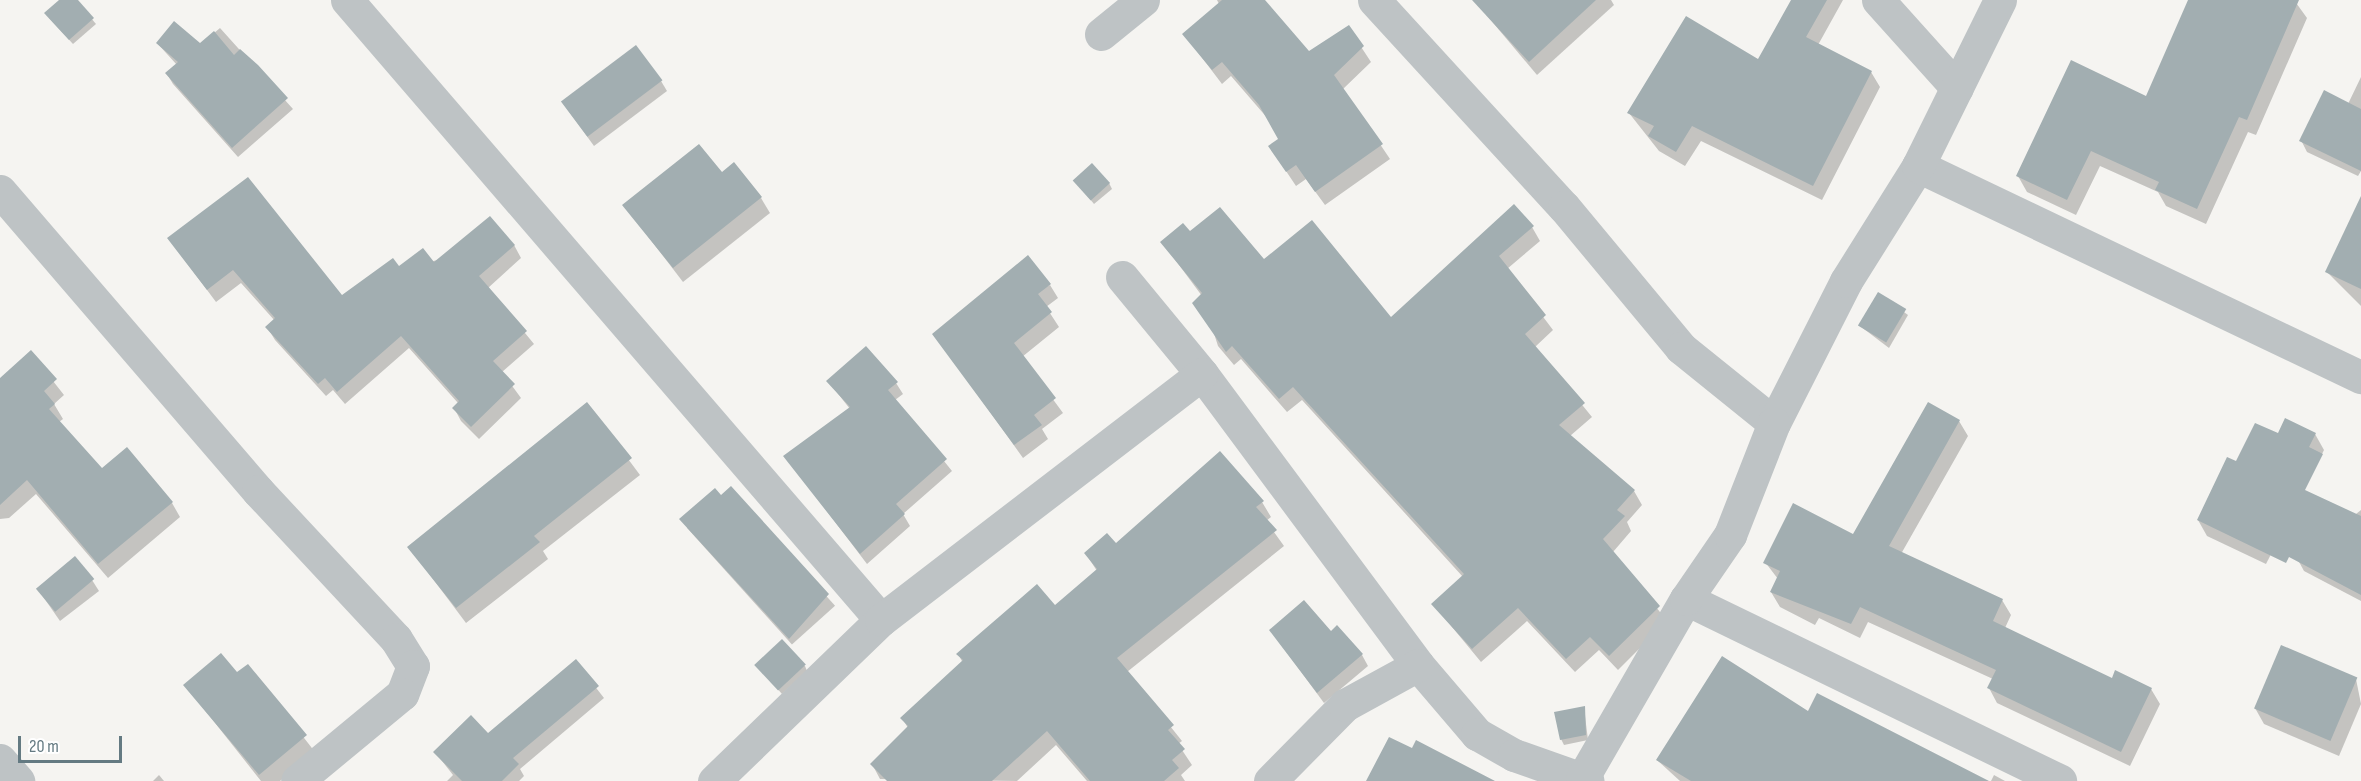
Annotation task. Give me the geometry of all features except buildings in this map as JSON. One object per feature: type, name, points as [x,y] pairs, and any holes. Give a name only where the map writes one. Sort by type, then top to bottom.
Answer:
[{"type":"street","points":[[347,0],[881,620]]},
{"type":"street","points":[[1101,34],[1143,0]]},
{"type":"street","points":[[1374,0],[1564,207],[1681,348],[1774,423]]},
{"type":"street","points":[[1878,0],[1957,88]]},
{"type":"street","points":[[1122,277],[1202,374],[1418,665],[1477,734],[1514,755],[1585,780],[1686,599],[1730,535],[1774,423],[1846,281],[1918,166],[2000,0]]},
{"type":"street","points":[[1918,166],[2361,377]]},
{"type":"street","points":[[0,191],[220,448],[396,639],[413,666],[402,694],[297,781]]},
{"type":"street","points":[[714,781],[881,620],[1202,374]]},
{"type":"street","points":[[1686,599],[2060,781]]},
{"type":"street","points":[[1270,781],[1345,705],[1418,665]]},
{"type":"street","points":[[0,760],[18,781]]}]
